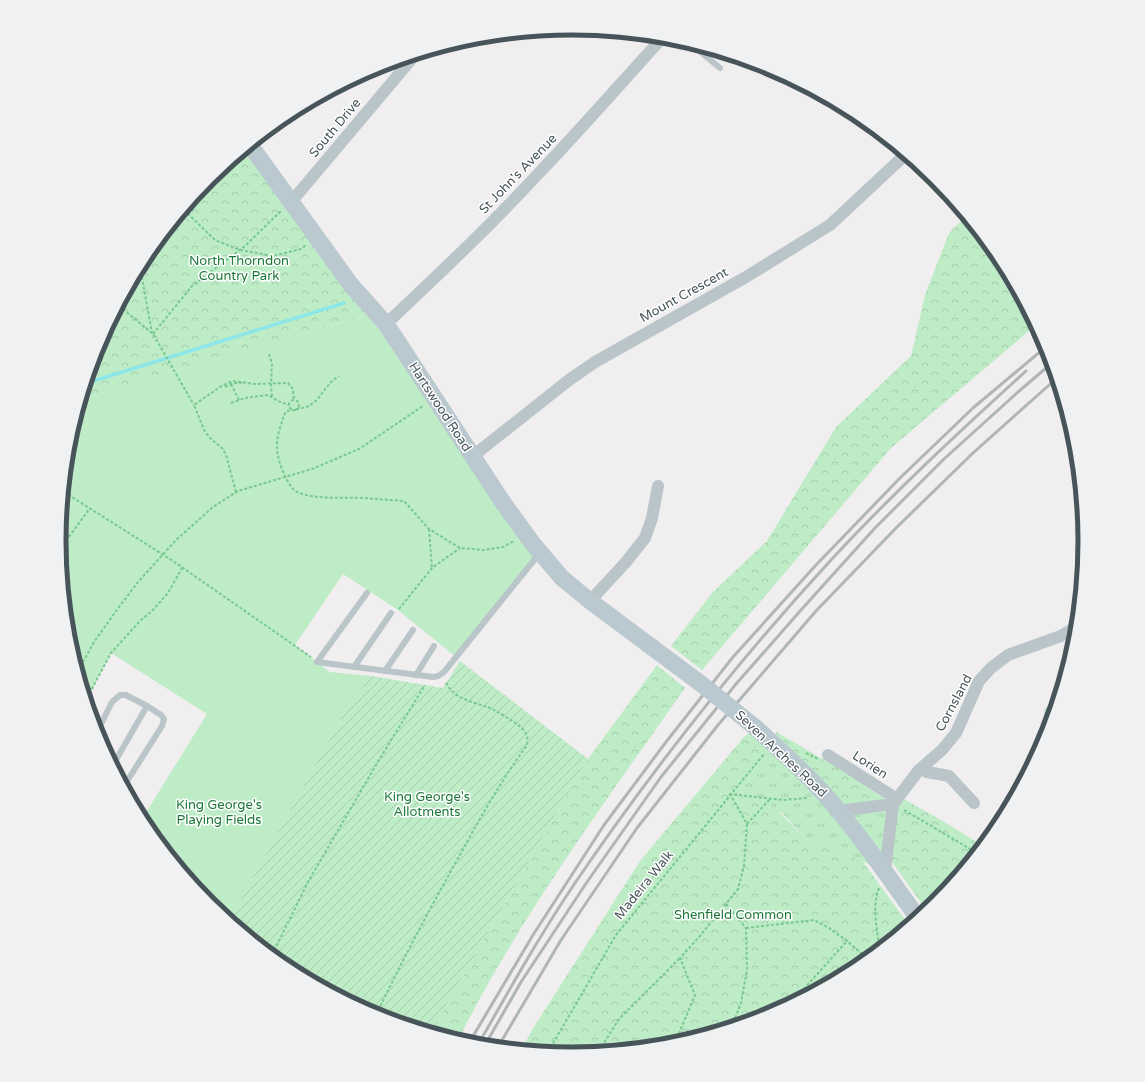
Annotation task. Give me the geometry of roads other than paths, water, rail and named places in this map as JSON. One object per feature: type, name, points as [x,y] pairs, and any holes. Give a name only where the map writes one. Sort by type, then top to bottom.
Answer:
[{"type":"street","name":"St John's Avenue","points":[[386,324],[432,281],[539,173],[658,43]]},
{"type":"street","name":"South Drive","points":[[292,201],[409,63]]},
{"type":"street","name":"Hartswood Road","points":[[253,149],[292,201],[351,285],[386,324],[526,535],[540,553],[562,578],[653,648]]},
{"type":"street","name":"Mount Crescent","points":[[473,456],[569,380],[595,362],[746,277],[830,225],[902,158]]},
{"type":"street","points":[[590,601],[626,562],[645,538],[652,518],[658,486]]},
{"type":"street","name":"Cornsland","points":[[895,802],[919,770],[942,750],[956,733],[979,681],[991,668],[1008,654],[1061,636],[1071,630]]},
{"type":"street","name":"Seven Arches Road","points":[[653,648],[704,686],[756,728],[811,780],[839,811],[915,913]]},
{"type":"street","name":"Lorien","points":[[828,755],[895,802]]},
{"type":"street","points":[[919,770],[922,769],[927,772],[949,776],[974,803]]},
{"type":"street","points":[[839,811],[895,802],[885,872]]},
{"type":"lane","points":[[700,51],[720,68]]},
{"type":"lane","points":[[366,593],[317,662],[433,677],[441,674],[449,666],[540,553]]},
{"type":"lane","points":[[354,667],[391,613]]},
{"type":"lane","points":[[385,671],[413,630]]},
{"type":"lane","points":[[416,675],[434,646]]},
{"type":"lane","points":[[101,724],[112,702],[120,695],[126,695],[147,706],[161,715],[164,719],[162,726],[127,781]]},
{"type":"lane","points":[[116,759],[147,706]]},
{"type":"waterway","points":[[92,381],[344,303]]},
{"type":"railway","points":[[473,1037],[533,935],[604,825],[666,742],[733,657],[816,565],[900,478],[973,408],[1041,351]]},
{"type":"railway","points":[[488,1040],[521,982],[587,882],[661,777],[736,684],[875,528],[944,459],[1048,367]]},
{"type":"railway","points":[[482,1038],[537,943],[575,883],[634,799],[729,677],[796,598],[854,535],[926,464],[1026,371]]},
{"type":"railway","points":[[501,1042],[561,940],[637,828],[718,725],[816,611],[896,528],[973,453],[1053,382]]},
{"type":"park label","name":"North Thorndon Country Park","points":[[239,268]]},
{"type":"park label","name":"King George's Allotments","points":[[427,804]]},
{"type":"park label","name":"King George's Playing Fields","points":[[219,812]]},
{"type":"park label","name":"Shenfield Common","points":[[733,915]]}]
